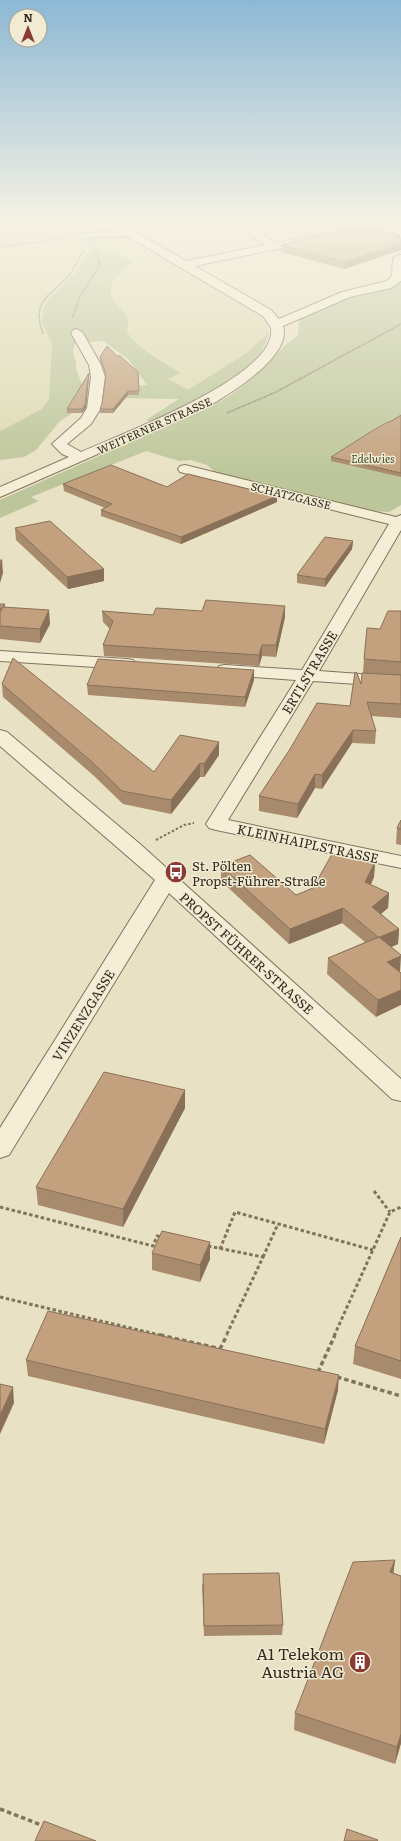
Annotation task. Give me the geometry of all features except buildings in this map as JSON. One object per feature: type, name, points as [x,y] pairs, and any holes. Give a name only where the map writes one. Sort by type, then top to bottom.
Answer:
[{"type":"street","points":[[254,305],[267,313],[276,324],[299,317],[324,305]]},
{"type":"street","name":"WEITERNER STRASSE","points":[[0,493],[194,408],[227,390],[267,355],[277,337],[276,324]]},
{"type":"street","points":[[77,333],[95,365],[98,377],[94,408],[86,421],[59,444],[68,451],[81,457]]},
{"type":"street","name":"SCHATZGASSE","points":[[184,469],[400,521]]},
{"type":"street","name":"ERTLSTRASSE","points":[[216,824],[308,675],[400,521]]},
{"type":"street","points":[[0,656],[142,665]]},
{"type":"street","points":[[205,669],[401,682]]},
{"type":"street","name":"PROPST FÜHRER-STRASSE","points":[[0,736],[133,848],[166,880],[401,1093]]},
{"type":"street","name":"KLEINHAIPLSTRASSE","points":[[216,824],[401,862]]},
{"type":"street","name":"VINZENZGASSE","points":[[0,1149],[166,880]]},
{"type":"path","points":[[40,305],[38,324],[43,334]]},
{"type":"path","points":[[77,305],[72,322],[77,333]]},
{"type":"path","points":[[133,848],[165,838],[188,823],[216,824]]},
{"type":"path","points":[[374,1191],[390,1212]]},
{"type":"path","points":[[0,1207],[153,1246],[157,1236],[164,1238]]},
{"type":"path","points":[[318,1372],[390,1212],[401,1207]]},
{"type":"path","points":[[220,1249],[235,1212],[373,1250]]},
{"type":"path","points":[[220,1349],[278,1224]]},
{"type":"path","points":[[206,1246],[263,1257]]},
{"type":"path","points":[[0,1297],[228,1351]]},
{"type":"path","points":[[311,1370],[325,1374]]},
{"type":"path","points":[[332,1375],[401,1396]]},
{"type":"path","points":[[0,1809],[49,1828]]},
{"type":"shaded area","points":[[0,305],[54,305],[42,323],[52,344],[49,399],[42,409],[0,431]]},
{"type":"shaded area","points":[[118,305],[247,305],[265,320],[269,332],[248,352],[188,391],[168,379],[181,373],[144,349],[132,339],[127,332],[128,320],[126,314]]},
{"type":"green space","points":[[117,305],[126,316],[128,321],[127,332],[132,339],[152,355],[181,373],[168,379],[188,390],[248,352],[269,332],[263,348],[253,362],[238,375],[203,398],[152,422],[146,420],[179,399],[106,398],[115,387],[147,385],[128,359],[103,341],[75,343],[73,353],[82,385],[74,412],[60,421],[36,450],[24,457],[0,460],[0,431],[42,409],[49,399],[52,344],[42,323],[44,306]]},
{"type":"green space","name":"Edelwies","points":[[329,305],[401,305],[401,505],[389,512],[370,511],[216,473],[207,465],[191,460],[179,461],[146,451],[31,497],[39,501],[0,518],[0,500],[220,402],[236,391],[267,365],[283,347],[298,335],[299,320]]},
{"type":"place","name":"St. Pölten Propst-Führer-Straße","points":[[176,872]]},
{"type":"place","name":"A1 Telekom Austria AG","points":[[360,1662]]}]
